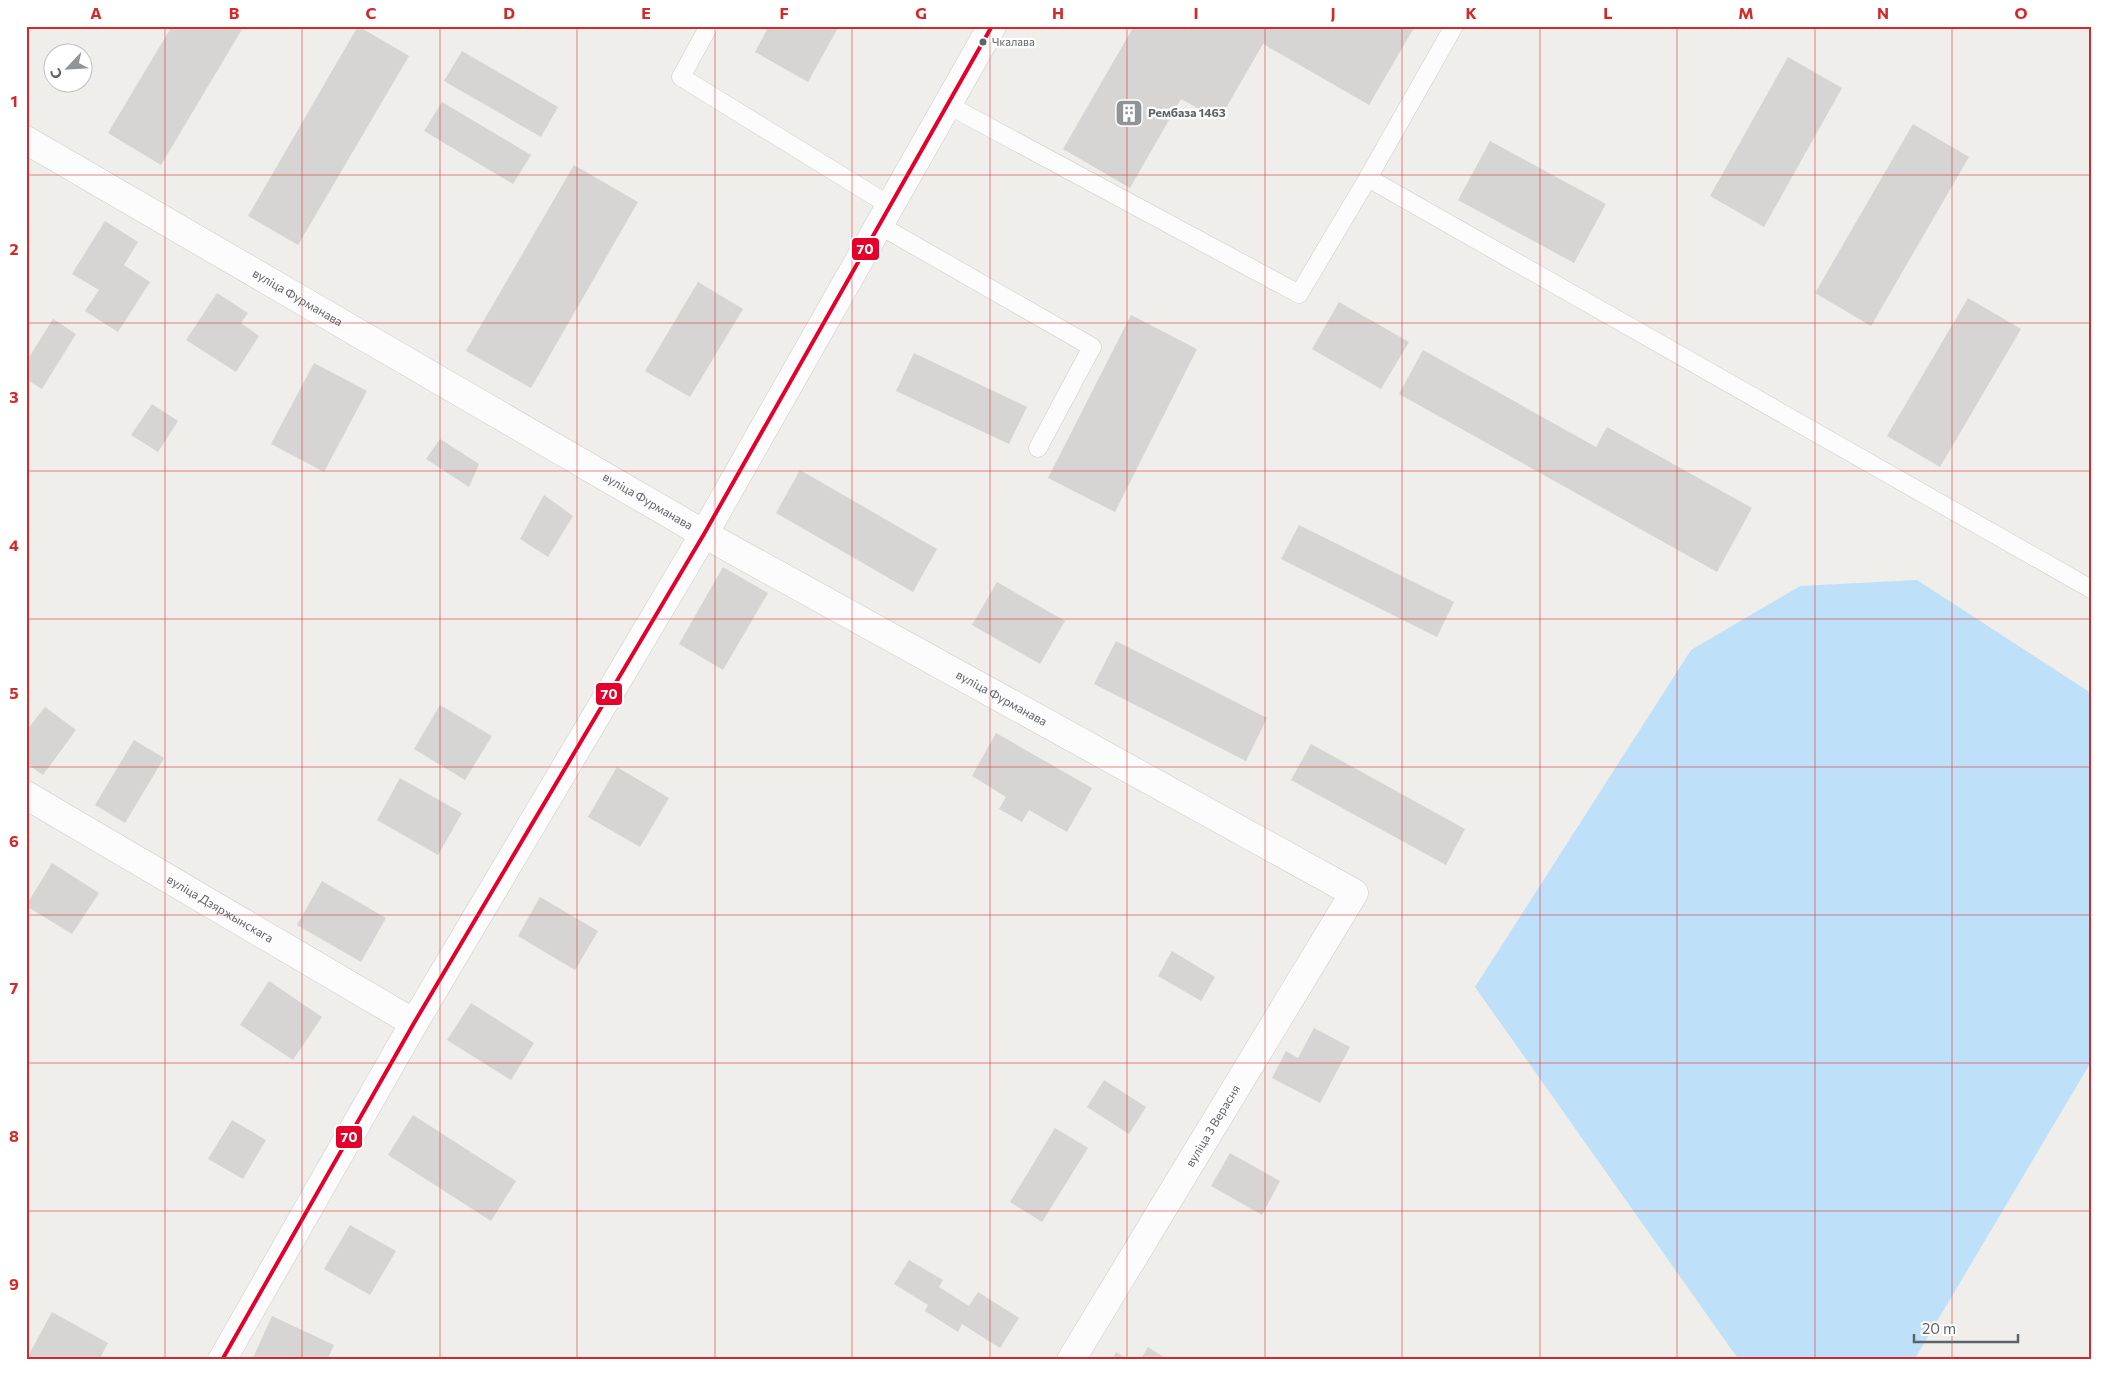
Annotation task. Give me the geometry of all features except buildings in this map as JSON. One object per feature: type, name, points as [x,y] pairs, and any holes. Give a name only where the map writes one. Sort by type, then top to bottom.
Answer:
[{"type":"street","points":[[222,1360],[414,1023],[704,534],[992,26]]},
{"type":"street","name":"вуліца Фурманава","points":[[26,140],[704,534],[1354,893]]},
{"type":"street","name":"вуліца Дзяржынскага","points":[[26,795],[414,1023]]},
{"type":"street","name":"вуліца 3 Верасня","points":[[1072,1360],[1354,893]]},
{"type":"lane","points":[[709,26],[681,77],[884,215],[1092,347],[1038,448]]},
{"type":"lane","points":[[948,105],[1299,294],[1368,178],[1454,26]]},
{"type":"lane","points":[[1368,178],[2091,589]]},
{"type":"water","points":[[1917,580],[2091,693],[2091,1062],[1914,1360],[1739,1360],[1475,987],[1691,650],[1800,586]]},
{"type":"transit line","name":"70","points":[[222,1360],[414,1023],[704,534],[992,26]]},
{"type":"place","name":"Чкалава","points":[[983,42]]},
{"type":"place","name":"Рембаза 1463","points":[[1129,113]]}]
